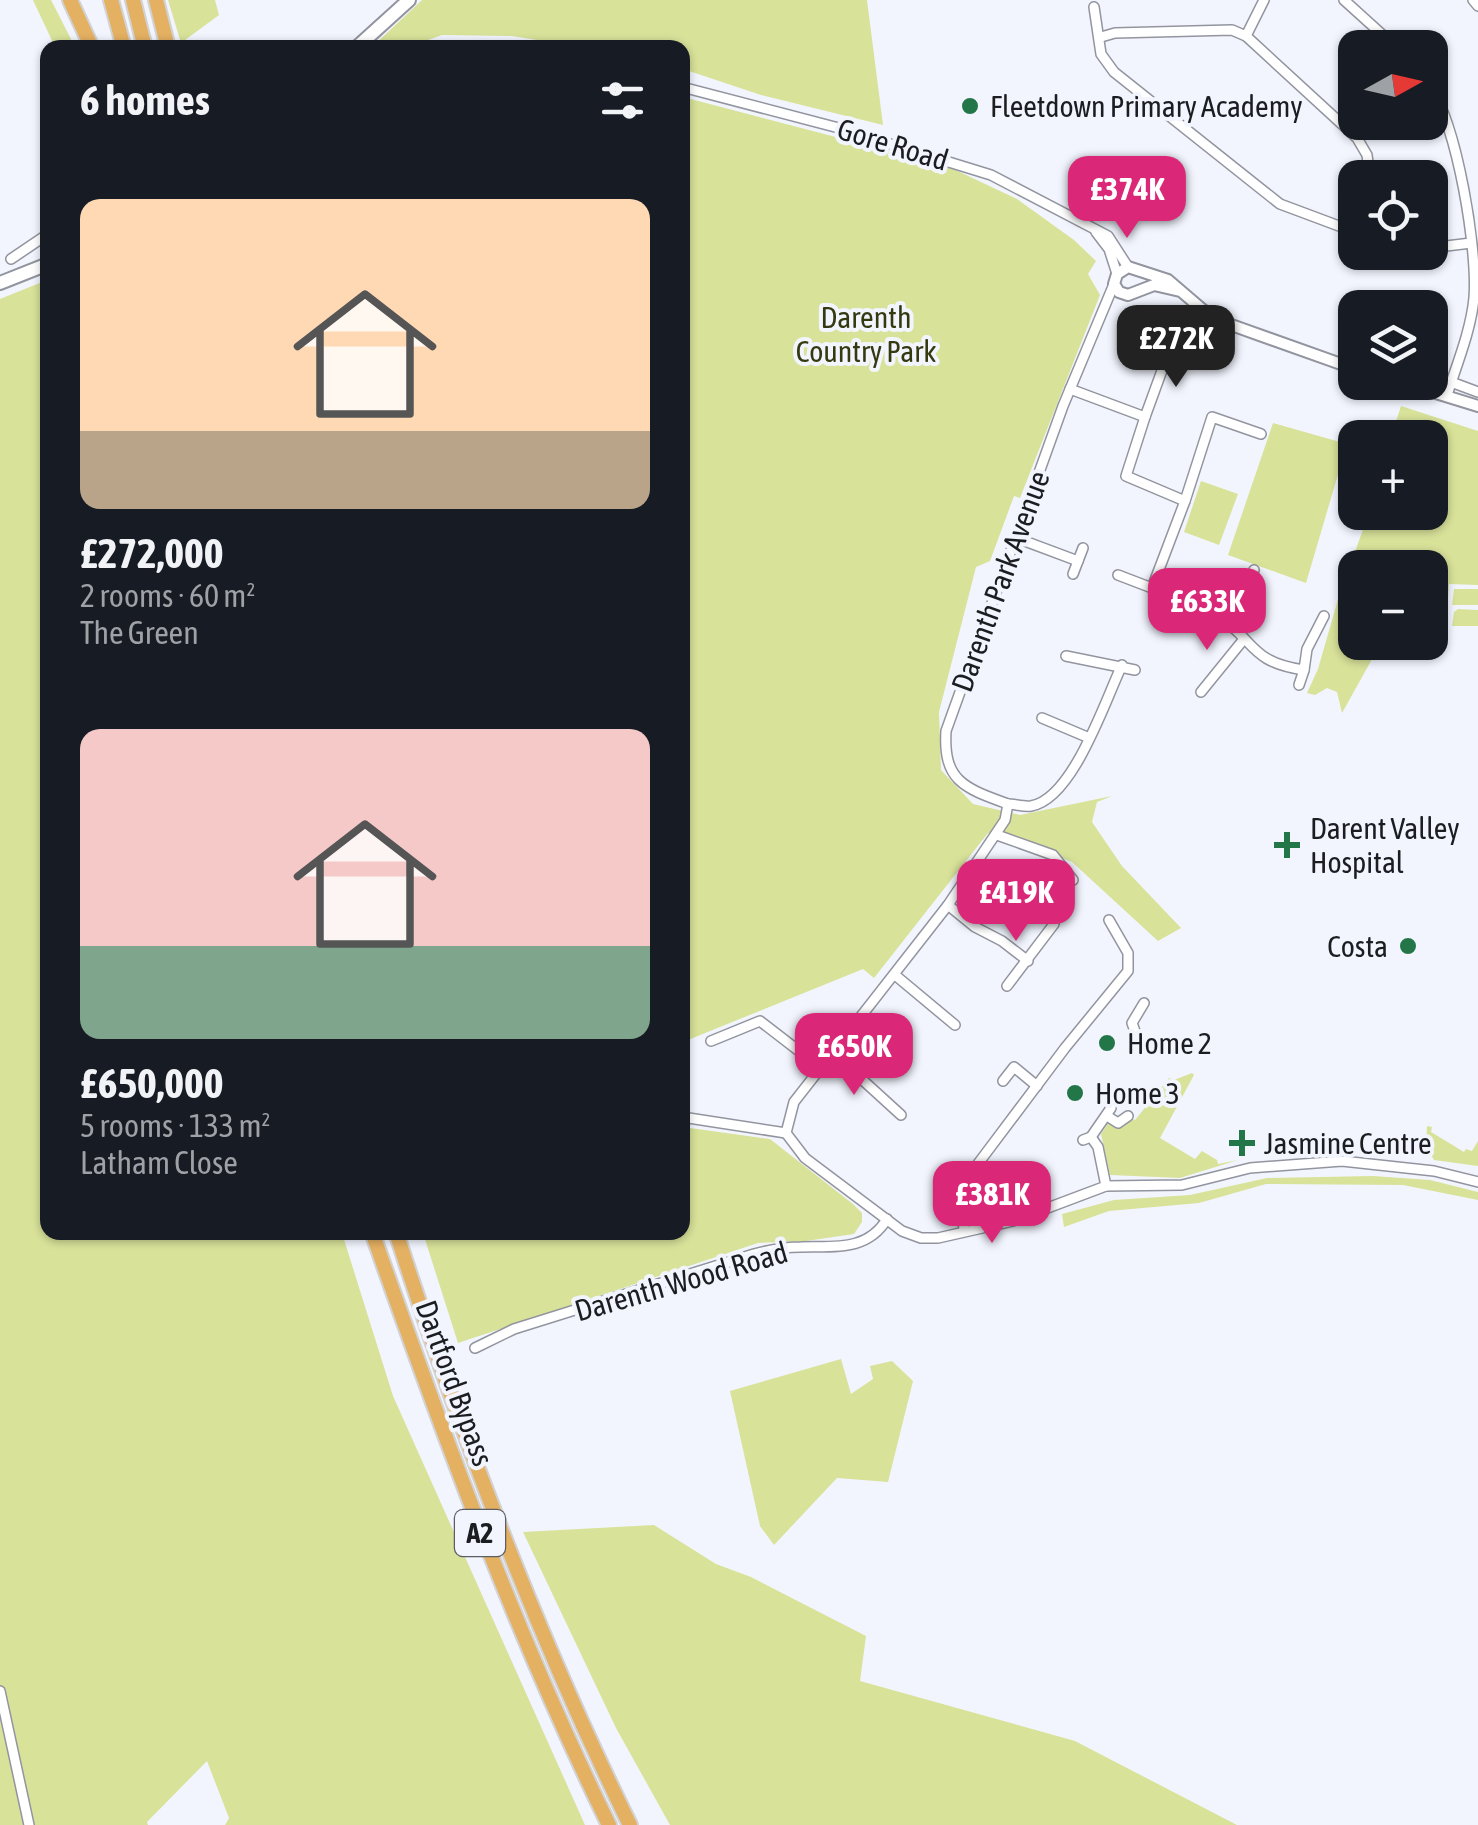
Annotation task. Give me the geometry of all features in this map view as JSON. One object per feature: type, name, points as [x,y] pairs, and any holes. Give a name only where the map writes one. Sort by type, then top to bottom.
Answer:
[{"type":"highway","points":[[70,0],[89,40]]},
{"type":"highway","points":[[111,0],[122,40]]},
{"type":"highway","points":[[132,0],[143,40]]},
{"type":"highway","points":[[156,0],[166,40]]},
{"type":"highway","name":"Dartford Bypass","points":[[375,1240],[497,1576],[571,1748],[609,1825]]},
{"type":"highway","name":"Dartford Bypass","points":[[399,1240],[486,1492],[580,1722],[630,1825]]},
{"type":"main road","points":[[365,40],[408,0]]},
{"type":"main road","points":[[374,40],[382,25]]},
{"type":"main road","points":[[0,284],[40,267]]},
{"type":"street","points":[[1246,36],[1264,0]]},
{"type":"street","points":[[1344,0],[1377,30]]},
{"type":"street","points":[[1473,0],[1478,6]]},
{"type":"street","points":[[1094,6],[1100,52],[1108,67],[1280,204],[1338,226]]},
{"type":"street","points":[[1101,37],[1114,33],[1238,31],[1358,140],[1368,160]]},
{"type":"street","name":"Gore Road","points":[[690,89],[836,126],[967,166],[1028,191],[1093,228],[1116,244],[1128,267]]},
{"type":"street","points":[[1448,120],[1471,243],[1476,298],[1448,392]]},
{"type":"street","points":[[1093,228],[1110,249],[1124,295]]},
{"type":"street","points":[[12,259],[40,240]]},
{"type":"street","points":[[1448,246],[1471,243]]},
{"type":"street","points":[[1116,279],[1128,267],[1161,276],[1203,310],[1235,328],[1338,363]]},
{"type":"street","points":[[1137,292],[1142,284],[1140,273]]},
{"type":"street","name":"Darenth Park Avenue","points":[[1008,804],[972,790],[958,779],[944,758],[946,730],[1014,537],[1099,313],[1108,302],[1116,279]]},
{"type":"street","points":[[1108,302],[1154,284],[1180,291]]},
{"type":"street","points":[[1184,501],[1126,477],[1125,471],[1176,332],[1192,338]]},
{"type":"street","points":[[1451,382],[1478,392]]},
{"type":"street","points":[[1070,389],[1145,417]]},
{"type":"street","points":[[1448,395],[1478,406]]},
{"type":"street","points":[[1152,588],[1212,418],[1261,434]]},
{"type":"street","points":[[1014,537],[1078,561]]},
{"type":"street","points":[[1073,574],[1084,548]]},
{"type":"street","points":[[1228,624],[1240,610],[1254,570]]},
{"type":"street","points":[[1118,575],[1206,608],[1260,657],[1304,670]]},
{"type":"street","points":[[1299,685],[1306,651],[1324,616]]},
{"type":"street","points":[[1201,692],[1244,639]]},
{"type":"street","points":[[1066,656],[1135,670]]},
{"type":"street","points":[[786,1133],[794,1102],[948,905],[997,836],[1008,804],[1031,806],[1051,796],[1069,778],[1122,665]]},
{"type":"street","points":[[1042,718],[1088,737]]},
{"type":"street","points":[[997,836],[1054,854],[1073,880]]},
{"type":"street","points":[[948,905],[1028,961]]},
{"type":"street","points":[[964,1231],[964,1183],[1128,970],[1128,953],[1109,920]]},
{"type":"street","points":[[1007,986],[1054,924]]},
{"type":"street","points":[[895,975],[955,1025]]},
{"type":"street","points":[[1140,1045],[1132,1023],[1144,1003]]},
{"type":"street","points":[[710,1041],[760,1020],[821,1068]]},
{"type":"street","points":[[834,1054],[901,1115]]},
{"type":"street","points":[[1003,1081],[1014,1067],[1038,1086]]},
{"type":"street","points":[[1106,1186],[1098,1148],[1087,1139],[1107,1112],[1117,1122],[1128,1116]]},
{"type":"street","points":[[690,1118],[786,1133],[804,1158],[904,1233],[917,1237],[936,1238],[1016,1220],[1106,1186],[1179,1186],[1232,1170],[1338,1161],[1478,1178]]},
{"type":"street","name":"Darenth Wood Road","points":[[474,1348],[514,1329],[754,1254],[850,1246],[877,1232],[886,1220]]},
{"type":"street","points":[[0,1692],[29,1825]]},
{"type":"green space","points":[[33,0],[51,0],[71,40],[52,40]]},
{"type":"green space","points":[[168,0],[215,0],[219,15],[180,40]]},
{"type":"green space","points":[[422,0],[867,0],[883,125],[761,95],[690,71],[690,40],[537,40],[442,35],[428,40],[379,40]]},
{"type":"green space","name":"Darenth Country Park","points":[[690,99],[947,166],[1017,199],[1096,261],[1088,274],[1100,295],[1020,498],[1014,496],[990,561],[976,567],[939,712],[941,770],[973,804],[1020,815],[1112,796],[1097,802],[1092,822],[1122,866],[1181,928],[1158,941],[1072,862],[1010,836],[988,833],[874,978],[863,969],[690,1039]]},
{"type":"green space","points":[[40,283],[40,1240],[344,1240],[393,1396],[585,1825],[225,1825],[229,1818],[207,1761],[148,1825],[0,1825],[0,299]]},
{"type":"green space","points":[[1401,406],[1444,420],[1396,420]]},
{"type":"green space","points":[[1448,421],[1478,431],[1478,585],[1449,584],[1448,598],[1448,550],[1356,550],[1363,530],[1448,530]]},
{"type":"green space","points":[[1273,423],[1338,441],[1338,475],[1306,583],[1228,555]]},
{"type":"green space","points":[[1201,481],[1238,494],[1219,545],[1184,532]]},
{"type":"green space","points":[[1454,589],[1478,589],[1478,605],[1452,605]]},
{"type":"green space","points":[[1338,599],[1338,660],[1372,660],[1342,713],[1337,692],[1327,688],[1315,695],[1307,693]]},
{"type":"green space","points":[[1458,609],[1478,610],[1478,626],[1452,626]]},
{"type":"green space","points":[[1192,1073],[1160,1138],[1195,1159],[1202,1151],[1218,1164],[1238,1160],[1180,1178],[1110,1175],[1101,1134],[1108,1123],[1122,1125],[1131,1118],[1135,1120],[1169,1078],[1174,1080]]},
{"type":"green space","points":[[1427,1126],[1464,1152],[1472,1151],[1478,1141],[1478,1166],[1434,1160],[1426,1145]]},
{"type":"green space","points":[[690,1128],[770,1139],[862,1213],[862,1222],[854,1234],[758,1243],[458,1343],[425,1240],[690,1240]]},
{"type":"green space","points":[[1373,1176],[1430,1180],[1478,1192],[1478,1200],[1403,1185],[1266,1184],[1199,1203],[1109,1211],[1064,1227],[1062,1214],[1114,1200],[1190,1195],[1267,1178]]},
{"type":"green space","points":[[841,1359],[851,1394],[873,1379],[870,1366],[892,1361],[913,1381],[888,1482],[837,1478],[774,1545],[760,1526],[730,1391]]},
{"type":"green space","points":[[654,1525],[716,1564],[751,1577],[866,1636],[860,1681],[1075,1741],[1237,1825],[670,1825],[616,1728],[523,1532]]},
{"type":"place","name":"Fleetdown Primary Academy","points":[[970,106]]},
{"type":"place","name":"Darent Valley Hospital","points":[[1287,845]]},
{"type":"place","name":"Costa","points":[[1408,946]]},
{"type":"place","name":"Home 2","points":[[1107,1043]]},
{"type":"place","name":"Home 3","points":[[1075,1093]]},
{"type":"place","name":"Jasmine Centre","points":[[1242,1143]]}]
